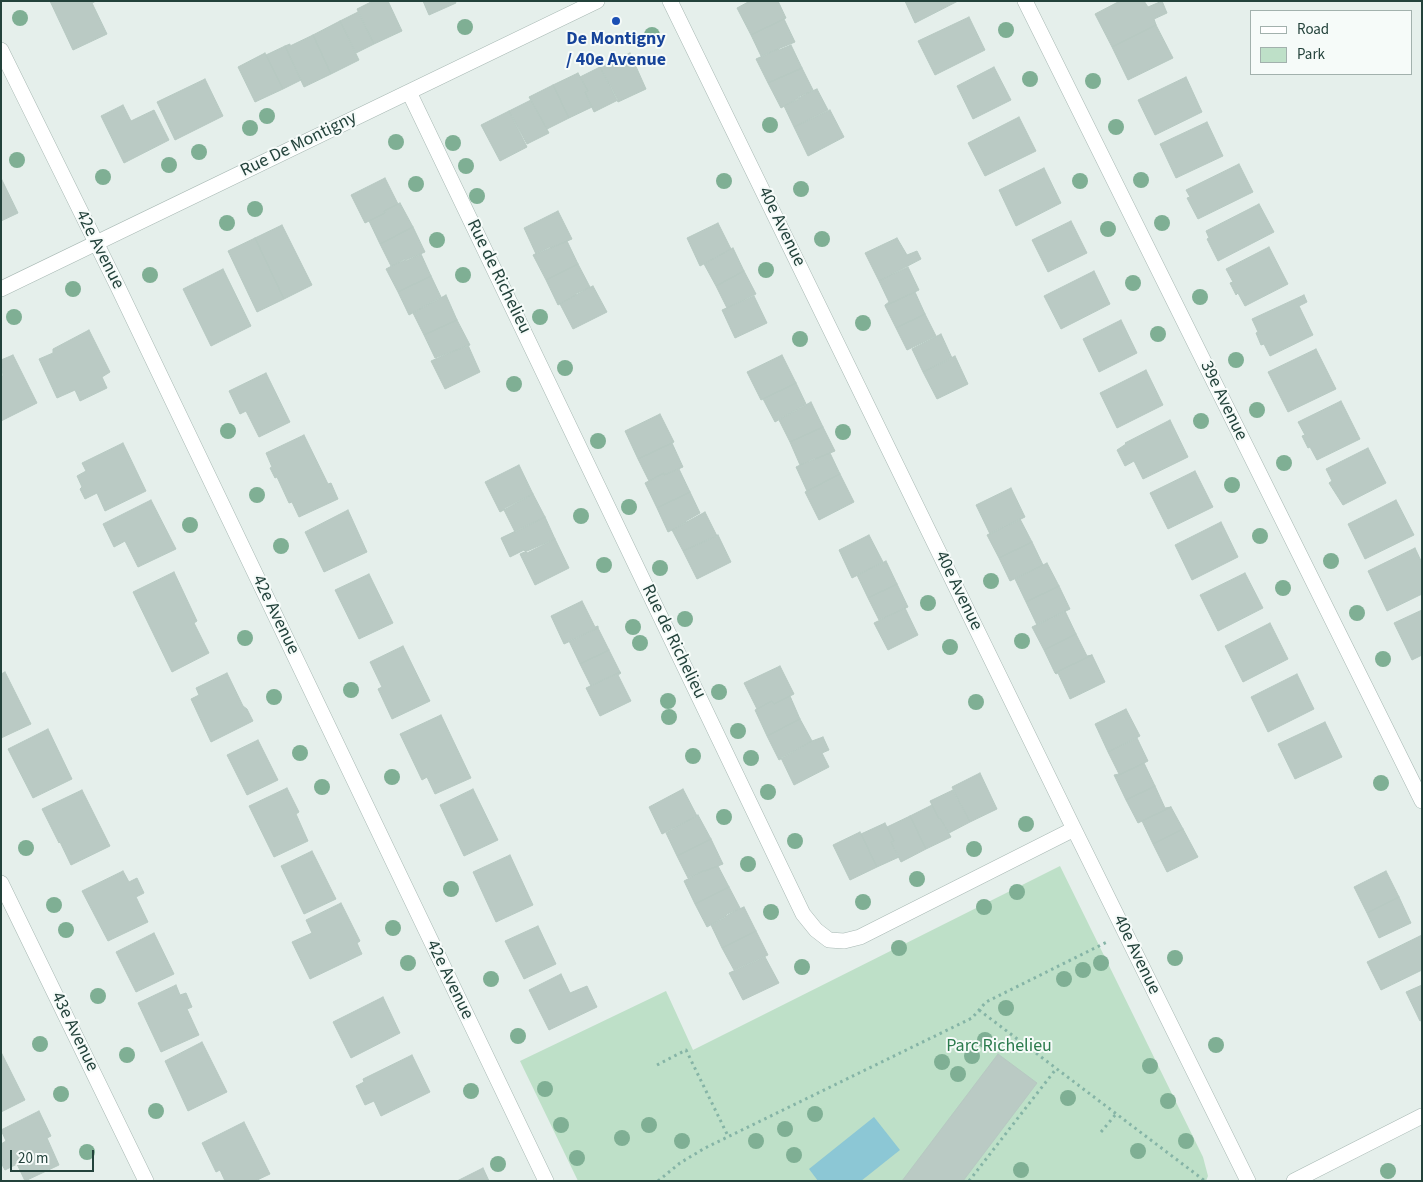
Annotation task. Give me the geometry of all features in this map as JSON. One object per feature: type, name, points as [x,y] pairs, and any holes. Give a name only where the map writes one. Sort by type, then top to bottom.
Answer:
[{"type":"street","name":"Rue De Montigny","points":[[1,289],[597,1]]},
{"type":"street","name":"40e Avenue","points":[[670,1],[1248,1181]]},
{"type":"street","name":"39e Avenue","points":[[1025,1],[1422,801]]},
{"type":"street","name":"42e Avenue","points":[[1,50],[96,243],[546,1181]]},
{"type":"street","name":"Rue de Richelieu","points":[[409,92],[803,914],[816,930],[829,940],[844,941],[860,937],[1074,829]]},
{"type":"street","name":"43e Avenue","points":[[1,883],[146,1181]]},
{"type":"street","points":[[1294,1181],[1422,1116]]},
{"type":"path","points":[[658,1181],[697,1153],[728,1136],[972,1018],[986,1002],[1125,933]]},
{"type":"path","points":[[979,1010],[1205,1181]]},
{"type":"path","points":[[656,1065],[686,1050],[728,1136]]},
{"type":"path","points":[[969,1181],[1056,1069]]},
{"type":"path","points":[[1101,1132],[1116,1114]]},
{"type":"green space","name":"Parc Richelieu","points":[[1060,866],[1203,1157],[1208,1176],[1206,1181],[578,1181],[520,1061],[666,991],[693,1050]]},
{"type":"water","points":[[874,1117],[900,1150],[861,1181],[818,1181],[809,1169]]},
{"type":"building","points":[[50,1],[96,1],[92,3],[107,34],[73,50]]},
{"type":"building","points":[[373,1],[388,1],[402,31],[374,44],[357,9]]},
{"type":"building","points":[[423,1],[455,1],[456,3],[429,15]]},
{"type":"building","points":[[750,1],[778,1],[786,18],[751,35],[737,8]]},
{"type":"building","points":[[905,1],[958,1],[915,23]]},
{"type":"building","points":[[1120,1],[1144,1],[1148,7],[1162,1],[1167,13],[1154,19],[1156,25],[1112,47],[1095,14]]},
{"type":"building","points":[[358,12],[374,44],[356,53],[340,21]]},
{"type":"building","points":[[969,17],[985,50],[935,75],[918,41]]},
{"type":"building","points":[[784,19],[795,42],[761,56],[751,35]]},
{"type":"building","points":[[340,21],[359,60],[331,74],[313,35]]},
{"type":"building","points":[[1156,25],[1173,58],[1128,80],[1112,47]]},
{"type":"building","points":[[313,35],[331,74],[304,87],[285,46],[290,44],[290,46]]},
{"type":"building","points":[[791,45],[802,68],[768,83],[756,59]]},
{"type":"building","points":[[285,46],[301,80],[283,89],[266,55]]},
{"type":"building","points":[[265,53],[283,89],[255,102],[238,67]]},
{"type":"building","points":[[630,53],[646,89],[618,102],[600,67]]},
{"type":"building","points":[[600,67],[618,100],[594,112],[585,92],[588,91],[580,77]]},
{"type":"building","points":[[994,67],[1011,100],[973,119],[957,86]]},
{"type":"building","points":[[802,68],[813,90],[781,108],[768,83]]},
{"type":"building","points":[[578,73],[588,91],[585,92],[592,107],[569,118],[553,85]]},
{"type":"building","points":[[1186,77],[1202,112],[1155,135],[1138,100]]},
{"type":"building","points":[[205,79],[223,116],[175,140],[157,102]]},
{"type":"building","points":[[553,85],[569,118],[547,129],[529,97]]},
{"type":"building","points":[[817,89],[828,110],[794,127],[784,106],[799,99],[798,97]]},
{"type":"building","points":[[531,100],[549,133],[527,144],[509,111]]},
{"type":"building","points":[[123,105],[131,121],[154,110],[169,140],[124,163],[101,116]]},
{"type":"building","points":[[830,110],[844,137],[808,156],[794,127]]},
{"type":"building","points":[[509,111],[527,147],[500,161],[481,125]]},
{"type":"building","points":[[1019,117],[1036,151],[985,176],[968,143]]},
{"type":"building","points":[[1207,122],[1223,156],[1176,178],[1160,144]]},
{"type":"building","points":[[1239,164],[1253,192],[1198,219],[1187,198],[1190,197],[1186,190]]},
{"type":"building","points":[[1044,168],[1061,203],[1016,226],[999,190]]},
{"type":"building","points":[[1,178],[18,213],[1,221]]},
{"type":"building","points":[[385,178],[398,204],[365,223],[351,195]]},
{"type":"building","points":[[400,203],[413,227],[380,244],[369,221]]},
{"type":"building","points":[[1259,204],[1274,232],[1218,261],[1207,239],[1209,238],[1206,231]]},
{"type":"building","points":[[558,211],[572,239],[536,254],[524,228]]},
{"type":"building","points":[[1071,221],[1087,253],[1048,272],[1032,240]]},
{"type":"building","points":[[718,223],[731,249],[700,266],[687,238]]},
{"type":"building","points":[[282,225],[312,285],[284,299],[255,238]]},
{"type":"building","points":[[413,227],[425,252],[391,266],[380,244]]},
{"type":"building","points":[[255,238],[284,299],[257,312],[228,251]]},
{"type":"building","points":[[897,238],[907,255],[917,251],[921,259],[879,281],[865,253]]},
{"type":"building","points":[[567,241],[578,264],[546,280],[533,255]]},
{"type":"building","points":[[1269,247],[1288,284],[1245,306],[1238,293],[1236,295],[1230,283],[1233,282],[1226,269]]},
{"type":"building","points":[[733,248],[744,271],[716,286],[704,264]]},
{"type":"building","points":[[421,254],[431,276],[398,292],[386,269],[405,259],[406,261]]},
{"type":"building","points":[[578,264],[590,287],[558,305],[546,280]]},
{"type":"building","points":[[908,267],[919,290],[885,306],[889,302],[879,281]]},
{"type":"building","points":[[223,269],[251,326],[211,346],[183,289]]},
{"type":"building","points":[[744,271],[756,294],[727,308],[716,286]]},
{"type":"building","points":[[1094,271],[1110,304],[1061,329],[1044,296]]},
{"type":"building","points":[[431,276],[441,297],[409,315],[398,292]]},
{"type":"building","points":[[593,286],[607,312],[573,329],[560,304],[575,294]]},
{"type":"building","points":[[915,292],[925,314],[896,328],[885,306]]},
{"type":"building","points":[[446,295],[457,320],[424,335],[413,313]]},
{"type":"building","points":[[1304,295],[1307,302],[1299,306],[1313,335],[1270,356],[1264,344],[1261,345],[1252,319]]},
{"type":"building","points":[[754,296],[767,323],[735,338],[722,310]]},
{"type":"building","points":[[925,314],[936,336],[907,350],[896,328]]},
{"type":"building","points":[[457,320],[470,345],[435,358],[424,335]]},
{"type":"building","points":[[1121,320],[1137,353],[1099,372],[1083,339]]},
{"type":"building","points":[[89,330],[110,372],[102,377],[107,388],[80,401],[75,390],[57,398],[39,359],[53,353],[53,349]]},
{"type":"building","points":[[941,334],[952,358],[923,372],[912,349]]},
{"type":"building","points":[[468,345],[480,372],[445,389],[431,361]]},
{"type":"building","points":[[1316,349],[1336,389],[1288,412],[1268,372]]},
{"type":"building","points":[[13,355],[37,403],[1,421],[1,376],[3,376],[1,360]]},
{"type":"building","points":[[782,355],[796,383],[761,400],[747,372]]},
{"type":"building","points":[[955,356],[968,384],[937,399],[923,372]]},
{"type":"building","points":[[1146,370],[1163,405],[1117,428],[1100,393]]},
{"type":"building","points":[[266,373],[290,422],[259,437],[246,411],[240,414],[229,391]]},
{"type":"building","points":[[796,383],[806,404],[775,422],[763,399]]},
{"type":"building","points":[[1341,401],[1360,439],[1317,460],[1302,436],[1305,435],[1298,422]]},
{"type":"building","points":[[811,402],[823,427],[790,442],[779,420]]},
{"type":"building","points":[[660,414],[674,442],[638,459],[625,431]]},
{"type":"building","points":[[1170,420],[1188,457],[1143,479],[1134,461],[1125,466],[1117,450],[1125,443]]},
{"type":"building","points":[[823,427],[835,451],[800,465],[790,442]]},
{"type":"building","points":[[304,435],[328,484],[331,483],[338,499],[299,517],[292,502],[289,503],[277,477],[275,478],[266,453]]},
{"type":"building","points":[[123,443],[146,491],[105,511],[97,493],[85,499],[77,476],[86,471],[82,463]]},
{"type":"building","points":[[672,443],[683,467],[664,475],[664,473],[649,481],[638,459]]},
{"type":"building","points":[[1368,448],[1386,483],[1343,505],[1329,483],[1332,481],[1326,469]]},
{"type":"building","points":[[830,453],[840,474],[807,491],[796,467]]},
{"type":"building","points":[[519,465],[533,494],[500,512],[485,482]]},
{"type":"building","points":[[679,469],[690,492],[657,508],[645,483],[664,473],[664,475]]},
{"type":"building","points":[[1195,471],[1213,507],[1168,529],[1150,493]]},
{"type":"building","points":[[840,474],[854,502],[819,520],[805,492]]},
{"type":"building","points":[[1011,488],[1025,517],[990,534],[976,505]]},
{"type":"building","points":[[690,492],[700,513],[668,532],[657,508]]},
{"type":"building","points":[[533,494],[545,517],[515,532],[504,510]]},
{"type":"building","points":[[151,500],[176,549],[138,567],[125,541],[114,547],[103,524]]},
{"type":"building","points":[[1396,500],[1414,535],[1365,559],[1348,524]]},
{"type":"building","points":[[348,510],[367,552],[324,572],[305,532]]},
{"type":"building","points":[[705,512],[717,536],[683,551],[672,530]]},
{"type":"building","points":[[545,517],[555,539],[527,553],[524,550],[510,557],[501,538]]},
{"type":"building","points":[[1020,519],[1032,542],[999,558],[987,535]]},
{"type":"building","points":[[1221,522],[1238,557],[1192,580],[1175,545]]},
{"type":"building","points":[[718,535],[731,562],[697,579],[683,551]]},
{"type":"building","points":[[869,535],[883,562],[852,578],[839,550]]},
{"type":"building","points":[[555,539],[569,568],[535,585],[520,554]]},
{"type":"building","points":[[1032,542],[1043,565],[1010,581],[999,558]]},
{"type":"building","points":[[1415,548],[1422,563],[1422,594],[1387,611],[1368,571]]},
{"type":"building","points":[[886,561],[897,584],[868,598],[857,575]]},
{"type":"building","points":[[1047,563],[1059,586],[1026,602],[1015,579]]},
{"type":"building","points":[[174,572],[197,621],[194,623],[209,653],[172,672],[133,592]]},
{"type":"building","points":[[1245,573],[1263,608],[1218,631],[1200,595]]},
{"type":"building","points":[[369,574],[393,623],[359,639],[335,590]]},
{"type":"building","points":[[897,584],[908,607],[879,620],[868,598]]},
{"type":"building","points":[[1059,586],[1070,609],[1037,625],[1026,602]]},
{"type":"building","points":[[582,601],[595,627],[598,626],[598,628],[564,644],[551,616]]},
{"type":"building","points":[[905,608],[918,635],[888,650],[874,623]]},
{"type":"building","points":[[1422,610],[1422,655],[1412,660],[1394,623]]},
{"type":"building","points":[[1065,611],[1076,634],[1044,650],[1032,627]]},
{"type":"building","points":[[1270,623],[1288,659],[1243,682],[1225,646]]},
{"type":"building","points":[[598,628],[609,650],[580,664],[569,641]]},
{"type":"building","points":[[1076,634],[1087,656],[1092,655],[1055,673],[1044,650]]},
{"type":"building","points":[[403,646],[430,701],[392,719],[378,689],[382,687],[370,662]]},
{"type":"building","points":[[609,650],[620,672],[591,686],[580,664]]},
{"type":"building","points":[[1092,655],[1105,682],[1070,699],[1058,673],[1055,673]]},
{"type":"building","points":[[780,666],[794,694],[774,704],[772,701],[757,709],[744,683]]},
{"type":"building","points":[[5,672],[31,724],[1,738],[1,674]]},
{"type":"building","points":[[620,672],[618,675],[631,701],[600,716],[586,688]]},
{"type":"building","points":[[227,673],[243,706],[247,709],[253,721],[211,742],[191,699],[199,695],[196,688]]},
{"type":"building","points":[[1297,674],[1314,709],[1268,732],[1251,697]]},
{"type":"building","points":[[790,696],[800,719],[767,736],[755,710],[772,701],[774,704]]},
{"type":"building","points":[[1126,709],[1140,736],[1108,752],[1095,724]]},
{"type":"building","points":[[441,715],[471,778],[435,794],[427,777],[422,780],[400,734]]},
{"type":"building","points":[[800,719],[812,741],[779,760],[767,736]]},
{"type":"building","points":[[1325,722],[1342,757],[1295,779],[1278,744]]},
{"type":"building","points":[[48,729],[72,779],[33,798],[8,749]]},
{"type":"building","points":[[823,737],[829,750],[822,753],[829,767],[794,785],[781,758]]},
{"type":"building","points":[[1137,738],[1148,761],[1115,777],[1114,775],[1119,774],[1108,752]]},
{"type":"building","points":[[258,740],[278,780],[247,795],[227,755]]},
{"type":"building","points":[[1144,763],[1155,786],[1126,800],[1115,777]]},
{"type":"building","points":[[980,773],[997,809],[970,822],[952,787]]},
{"type":"building","points":[[1155,786],[1165,808],[1171,807],[1138,823],[1126,800]]},
{"type":"building","points":[[287,788],[299,812],[296,814],[308,841],[274,857],[249,806]]},
{"type":"building","points":[[473,789],[498,840],[464,856],[440,805]]},
{"type":"building","points":[[683,789],[697,816],[662,834],[649,807]]},
{"type":"building","points":[[82,790],[110,846],[71,865],[42,809]]},
{"type":"building","points":[[953,790],[970,822],[949,833],[930,801]]},
{"type":"building","points":[[932,805],[951,837],[926,849],[910,816]]},
{"type":"building","points":[[1171,807],[1183,829],[1153,844],[1142,821]]},
{"type":"building","points":[[698,815],[711,839],[677,856],[666,833]]},
{"type":"building","points":[[910,816],[926,849],[901,862],[891,842],[894,841],[887,827]]},
{"type":"building","points":[[885,823],[894,841],[891,842],[899,857],[877,867],[861,834]]},
{"type":"building","points":[[1183,829],[1198,857],[1167,872],[1153,844]]},
{"type":"building","points":[[860,832],[877,867],[850,880],[833,845]]},
{"type":"building","points":[[711,839],[723,864],[688,878],[677,856]]},
{"type":"building","points":[[312,851],[336,899],[304,914],[281,866]]},
{"type":"building","points":[[510,855],[533,905],[496,922],[473,872]]},
{"type":"building","points":[[718,866],[729,887],[695,904],[684,881]]},
{"type":"building","points":[[123,871],[129,882],[137,878],[144,893],[136,897],[148,922],[108,941],[82,891]]},
{"type":"building","points":[[1386,871],[1399,897],[1367,913],[1354,887]]},
{"type":"building","points":[[729,887],[740,908],[707,927],[695,904]]},
{"type":"building","points":[[1399,897],[1411,923],[1379,938],[1367,913]]},
{"type":"building","points":[[341,903],[360,941],[357,943],[362,954],[310,979],[292,942],[312,933],[306,920]]},
{"type":"building","points":[[744,907],[756,931],[722,948],[711,925],[726,917],[727,914]]},
{"type":"building","points":[[538,926],[556,964],[524,979],[505,941]]},
{"type":"building","points":[[756,931],[768,955],[734,970],[722,948]]},
{"type":"building","points":[[154,933],[174,974],[136,992],[116,952]]},
{"type":"building","points":[[1422,935],[1422,970],[1381,990],[1367,962]]},
{"type":"building","points":[[765,957],[779,983],[743,1000],[729,973]]},
{"type":"building","points":[[561,974],[570,993],[587,986],[597,1007],[549,1030],[529,990]]},
{"type":"building","points":[[176,985],[180,995],[186,993],[192,1007],[187,1009],[199,1035],[161,1052],[138,1003]]},
{"type":"building","points":[[1422,985],[1422,1020],[1420,1021],[1406,992]]},
{"type":"building","points":[[383,997],[400,1033],[351,1058],[333,1022]]},
{"type":"building","points":[[202,1042],[227,1092],[188,1111],[165,1061]]},
{"type":"building","points":[[1,1052],[25,1100],[1,1112]]},
{"type":"building","points":[[998,1054],[1037,1083],[963,1181],[902,1181]]},
{"type":"building","points":[[412,1055],[430,1092],[381,1116],[374,1101],[365,1105],[356,1086],[364,1082],[363,1079]]},
{"type":"building","points":[[39,1111],[51,1136],[47,1138],[59,1165],[25,1181],[17,1164],[5,1170],[1,1163],[1,1144],[6,1141],[1,1130]]},
{"type":"building","points":[[244,1122],[270,1174],[255,1181],[225,1181],[220,1170],[216,1172],[202,1143]]},
{"type":"building","points":[[483,1168],[489,1181],[457,1181]]},
{"type":"place","name":"De Montigny / 40e Avenue","points":[[616,21]]}]
